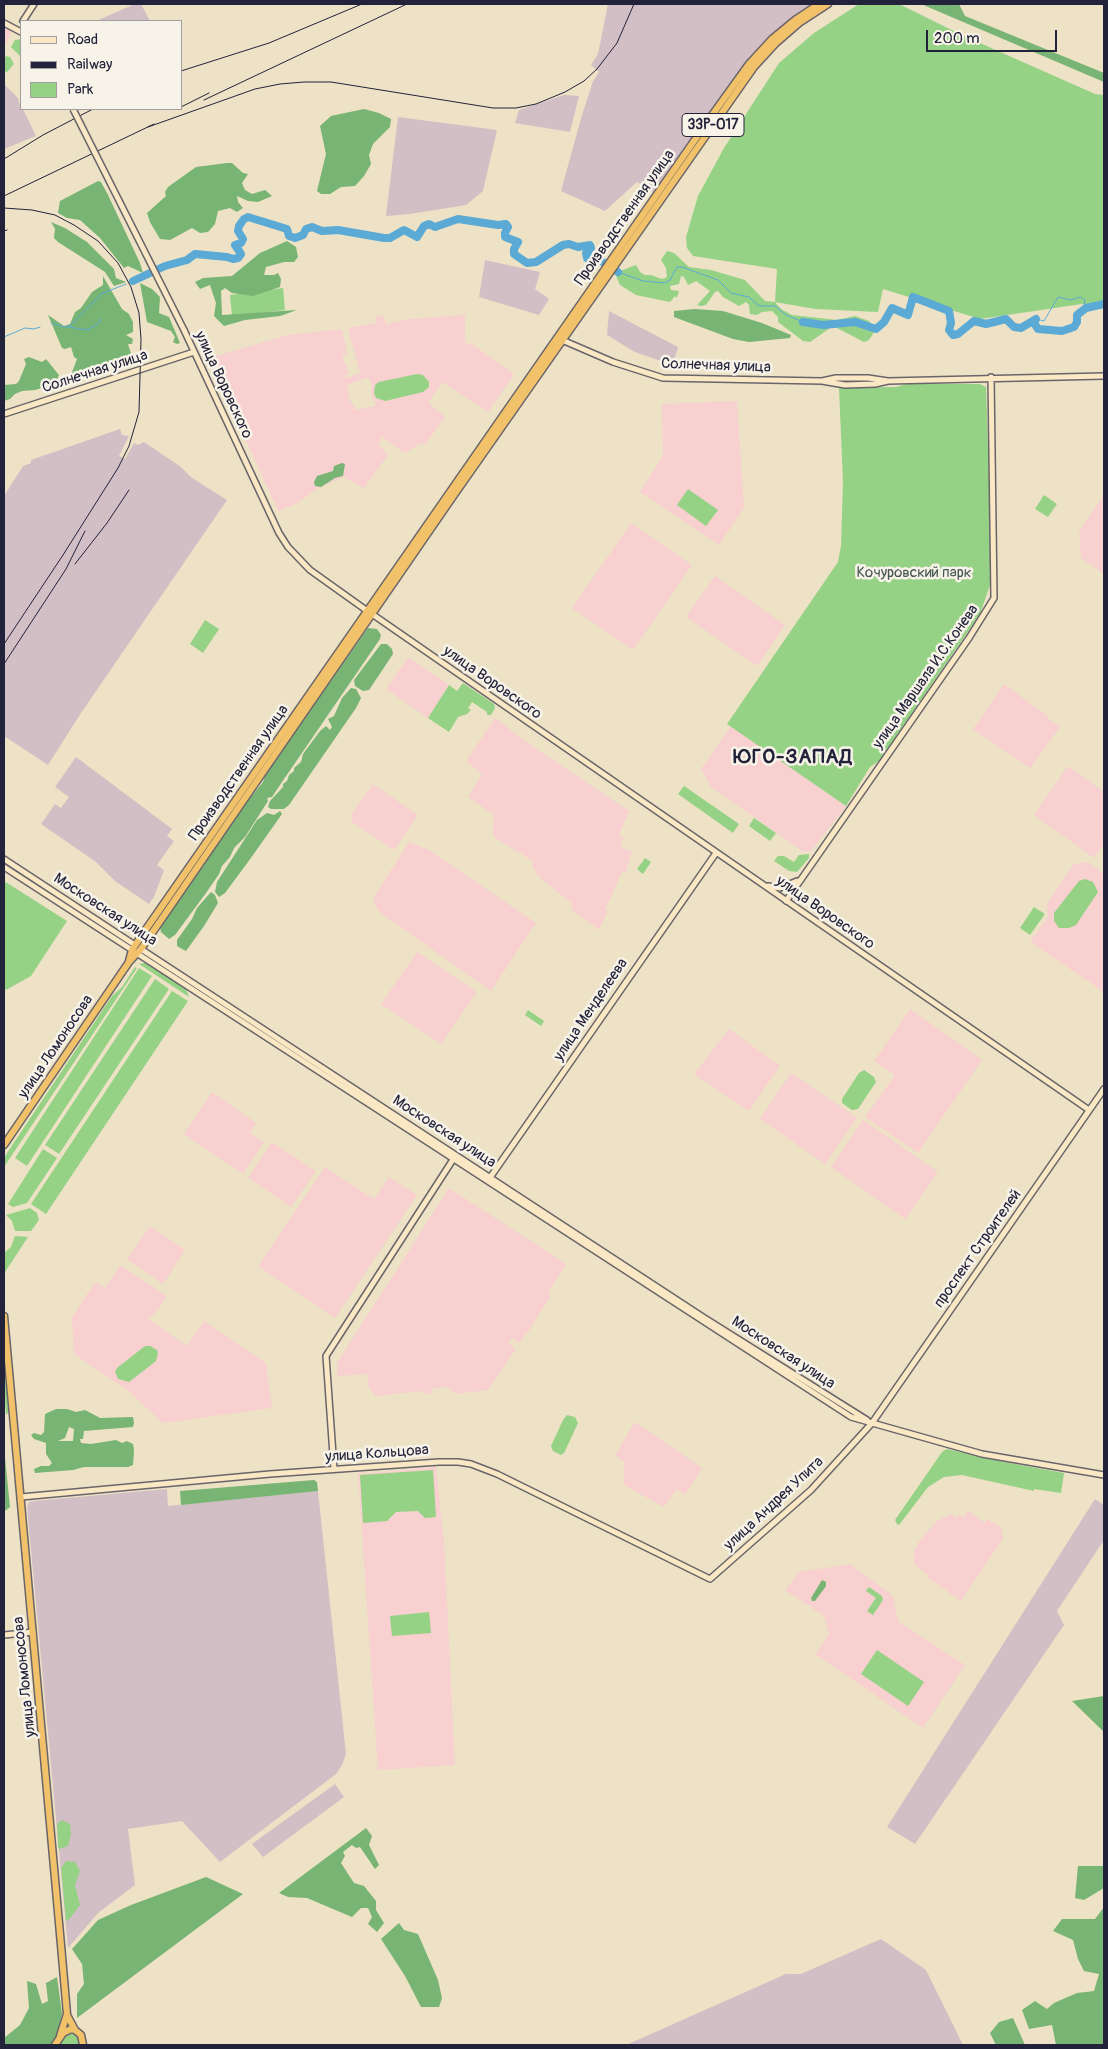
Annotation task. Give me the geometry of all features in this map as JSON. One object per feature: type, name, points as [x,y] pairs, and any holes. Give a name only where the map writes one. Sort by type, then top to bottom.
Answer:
[{"type":"highway","name":"Производственная улица","points":[[137,950],[521,390],[614,261],[749,64],[783,29],[820,4]]},
{"type":"highway","name":"Производственная улица","points":[[614,261],[754,67],[776,42],[799,23],[828,4]]},
{"type":"highway","name":"Производственная улица","points":[[369,612],[529,388],[559,339]]},
{"type":"highway","name":"улица Ломоносова","points":[[4,1146],[137,950]]},
{"type":"highway","name":"улица Ломоносова","points":[[4,1316],[67,2014],[58,2041]]},
{"type":"highway","points":[[67,2014],[81,2035],[83,2045]]},
{"type":"highway","points":[[58,2041],[67,2030],[76,2030]]},
{"type":"main road","points":[[23,20],[34,4]]},
{"type":"main road","points":[[4,23],[19,31]]},
{"type":"main road","name":"улица Воровского","points":[[74,110],[184,330],[279,533],[288,547],[310,570],[1089,1110]]},
{"type":"main road","name":"Солнечная улица","points":[[559,339],[613,362],[664,378],[738,381],[822,381],[845,385],[875,384],[888,381],[991,377],[1104,376]]},
{"type":"main road","name":"Солнечная улица","points":[[4,414],[194,352]]},
{"type":"main road","name":"улица Маршала И.С.Конева","points":[[786,900],[994,598],[991,377]]},
{"type":"main road","name":"улица Менделеева","points":[[488,1179],[716,853]]},
{"type":"main road","name":"Московская улица","points":[[4,858],[196,992],[455,1157]]},
{"type":"main road","name":"Московская улица","points":[[4,867],[200,987],[488,1179],[872,1423],[982,1454],[1104,1475]]},
{"type":"main road","points":[[760,883],[773,888],[780,888],[793,884],[802,877]]},
{"type":"main road","points":[[196,992],[200,987]]},
{"type":"main road","name":"проспект Строителей","points":[[872,1423],[1104,1088]]},
{"type":"main road","points":[[334,1469],[326,1356],[455,1157]]},
{"type":"main road","name":"улица Андрея Упита","points":[[710,1579],[811,1490],[872,1423]]},
{"type":"main road","name":"улица Кольцова","points":[[21,1497],[334,1469],[439,1462],[471,1464],[497,1474],[710,1579]]},
{"type":"main road","points":[[4,1635],[32,1632]]},
{"type":"shaded area","points":[[135,4],[141,4],[149,20],[98,20]]},
{"type":"shaded area","points":[[608,4],[813,4],[772,34],[736,77],[655,193],[637,182],[605,211],[561,191],[582,115],[593,81],[599,72],[591,65],[598,54]]},
{"type":"shaded area","points":[[4,25],[10,30],[11,34],[4,47]]},
{"type":"shaded area","points":[[4,84],[18,98],[20,110],[23,110],[36,136],[4,149]]},
{"type":"shaded area","points":[[564,95],[579,96],[570,132],[515,123],[519,110]]},
{"type":"shaded area","points":[[398,117],[497,130],[483,191],[466,205],[386,216]]},
{"type":"shaded area","points":[[485,260],[540,272],[535,289],[549,299],[539,315],[479,297]]},
{"type":"shaded area","points":[[609,311],[678,347],[673,365],[635,352],[607,335]]},
{"type":"shaded area","points":[[384,315],[386,324],[410,319],[465,315],[465,343],[472,344],[514,374],[488,412],[442,382],[428,403],[445,417],[425,445],[421,443],[405,453],[382,437],[378,444],[388,455],[364,488],[343,477],[317,489],[296,504],[278,511],[209,358],[288,335],[342,329],[347,354],[342,356],[349,373],[345,375],[346,378],[360,373],[348,328],[376,323],[375,317]],"holes":[[[369,377],[372,386],[371,393],[376,406],[356,410],[349,399],[347,385]]]},
{"type":"shaded area","points":[[737,401],[744,508],[719,545],[640,492],[663,456],[662,404]]},
{"type":"shaded area","points":[[120,429],[122,435],[129,436],[119,456],[125,459],[134,443],[138,445],[144,442],[181,467],[192,478],[227,500],[81,713],[48,765],[4,736],[4,496],[23,466],[31,463],[31,460]]},
{"type":"shaded area","points":[[1104,495],[1104,574],[1081,558],[1079,531]]},
{"type":"shaded area","points":[[631,523],[692,565],[633,650],[572,608]]},
{"type":"shaded area","points":[[715,576],[785,625],[757,666],[686,617]]},
{"type":"shaded area","points":[[408,657],[449,685],[428,718],[386,689]]},
{"type":"shaded area","points":[[1004,684],[1060,727],[1030,768],[973,729]]},
{"type":"shaded area","points":[[495,718],[532,746],[629,811],[619,835],[624,838],[620,846],[632,852],[626,872],[622,872],[605,910],[608,911],[599,930],[572,910],[571,903],[539,877],[532,866],[534,862],[494,837],[494,815],[468,797],[482,774],[466,761]]},
{"type":"shaded area","points":[[731,726],[846,806],[811,851],[803,852],[711,787],[701,769]]},
{"type":"shaded area","points":[[76,757],[172,829],[167,836],[174,841],[157,865],[164,870],[154,897],[149,904],[115,881],[96,862],[41,824],[55,804],[61,808],[69,797],[55,787]]},
{"type":"shaded area","points":[[1068,766],[1104,792],[1104,844],[1094,858],[1034,815]]},
{"type":"shaded area","points":[[373,784],[418,815],[394,850],[352,822],[352,813]]},
{"type":"shaded area","points":[[409,842],[429,850],[536,923],[491,991],[378,911],[373,898]]},
{"type":"shaded area","points":[[1087,862],[1104,874],[1104,992],[1030,942],[1048,917],[1047,904],[1074,864]]},
{"type":"shaded area","points":[[417,952],[477,992],[441,1044],[381,1004]]},
{"type":"shaded area","points":[[910,1009],[982,1060],[918,1153],[865,1117],[895,1075],[874,1061]]},
{"type":"shaded area","points":[[729,1029],[780,1066],[749,1111],[694,1074]]},
{"type":"shaded area","points":[[791,1073],[857,1118],[825,1164],[760,1119]]},
{"type":"shaded area","points":[[212,1092],[256,1123],[250,1133],[264,1142],[243,1174],[184,1134]]},
{"type":"shaded area","points":[[863,1120],[938,1172],[905,1219],[831,1167]]},
{"type":"shaded area","points":[[272,1142],[316,1171],[291,1207],[248,1178]]},
{"type":"shaded area","points":[[325,1167],[374,1199],[389,1177],[417,1195],[335,1318],[258,1266]]},
{"type":"shaded area","points":[[449,1188],[566,1264],[548,1293],[551,1296],[528,1332],[519,1343],[512,1338],[508,1343],[516,1349],[488,1390],[456,1394],[447,1387],[431,1389],[431,1395],[420,1391],[376,1396],[369,1387],[367,1374],[337,1376],[337,1363]]},
{"type":"shaded area","points":[[150,1226],[185,1250],[163,1284],[127,1259]]},
{"type":"shaded area","points":[[120,1265],[167,1296],[159,1309],[148,1319],[187,1346],[204,1321],[266,1363],[272,1408],[163,1423],[126,1389],[74,1354],[72,1317],[95,1282],[105,1288]]},
{"type":"shaded area","points":[[635,1422],[702,1468],[685,1495],[677,1489],[664,1507],[624,1485],[624,1462],[615,1455]]},
{"type":"shaded area","points":[[436,1467],[444,1541],[455,1765],[378,1770],[358,1474]]},
{"type":"shaded area","points":[[167,1489],[168,1506],[318,1491],[346,1754],[336,1774],[220,1862],[182,1821],[128,1829],[135,1885],[98,1913],[68,1948],[27,1507],[29,1502],[34,1501]]},
{"type":"shaded area","points":[[1095,1499],[1104,1505],[1104,1540],[1057,1611],[1064,1625],[915,1844],[887,1827]]},
{"type":"shaded area","points":[[968,1511],[985,1523],[988,1519],[1001,1528],[1003,1539],[961,1601],[928,1578],[928,1575],[914,1564],[914,1551],[920,1540],[937,1521],[951,1514],[956,1518],[958,1515],[965,1516]]},
{"type":"shaded area","points":[[850,1564],[893,1596],[898,1621],[965,1665],[923,1728],[815,1654],[829,1634],[824,1616],[785,1590],[799,1572]]},
{"type":"shaded area","points":[[335,1784],[344,1797],[263,1857],[252,1844]]},
{"type":"shaded area","points":[[881,1939],[926,1970],[963,2045],[626,2045],[786,1974],[801,1974]]},
{"type":"green space","points":[[859,4],[899,4],[962,35],[1095,94],[1104,95],[1104,305],[1082,304],[980,319],[883,289],[878,312],[815,309],[775,302],[777,269],[693,256],[687,248],[686,237],[698,196],[724,148],[779,63],[814,33]]},
{"type":"green space","points":[[921,4],[959,4],[965,16],[1104,73],[1104,82]]},
{"type":"green space","points":[[20,39],[20,56],[11,47],[15,40]]},
{"type":"green space","points":[[6,56],[10,57],[14,64],[7,72],[4,71]]},
{"type":"green space","points":[[364,109],[391,119],[390,127],[373,144],[369,155],[371,164],[355,186],[341,187],[330,194],[321,194],[317,191],[326,154],[320,126],[331,116]]},
{"type":"green space","points":[[232,163],[243,173],[248,174],[242,183],[245,190],[252,194],[265,190],[272,196],[258,202],[248,201],[237,196],[238,202],[243,208],[237,212],[230,208],[218,211],[215,224],[208,232],[200,233],[192,228],[170,240],[160,239],[147,213],[166,196],[165,192],[168,187],[196,167]]},
{"type":"green space","points":[[98,181],[101,182],[108,195],[143,273],[128,266],[124,268],[100,238],[80,220],[67,218],[58,213],[60,201]]},
{"type":"green space","points":[[51,222],[65,228],[87,242],[114,269],[116,278],[126,282],[114,286],[105,272],[58,242],[54,238],[55,229]]},
{"type":"green space","points":[[287,241],[296,247],[298,257],[294,262],[284,262],[266,267],[264,275],[278,273],[281,279],[280,287],[253,296],[232,293],[225,288],[221,291],[222,315],[297,310],[280,316],[245,320],[224,326],[214,316],[216,303],[210,285],[200,289],[195,282],[203,278],[232,276],[260,253]]},
{"type":"green space","points":[[667,251],[674,253],[689,267],[711,270],[745,280],[765,301],[775,302],[781,309],[792,315],[837,320],[855,316],[869,321],[876,329],[869,340],[864,342],[837,328],[830,328],[810,342],[803,341],[778,322],[778,317],[772,311],[762,312],[757,315],[750,314],[749,305],[746,302],[739,306],[723,297],[718,291],[715,292],[706,305],[697,305],[710,291],[696,281],[688,285],[684,277],[681,276],[679,284],[670,286],[671,290],[679,291],[677,298],[675,296],[670,302],[636,295],[620,285],[616,276],[618,272],[636,265],[640,272],[645,275],[665,278],[667,277],[666,268],[661,260]]},
{"type":"green space","points":[[103,276],[122,309],[129,314],[133,322],[133,332],[126,335],[133,339],[132,344],[128,344],[132,357],[72,378],[71,375],[77,359],[74,357],[71,347],[62,348],[48,315],[64,326],[70,324],[75,312],[81,308],[92,292],[103,285]]},
{"type":"green space","points":[[140,283],[152,289],[160,297],[159,313],[169,317],[180,343],[173,342],[175,337],[171,331],[147,322]]},
{"type":"green space","points":[[283,288],[285,310],[232,316],[230,295]]},
{"type":"green space","points":[[695,309],[723,311],[762,323],[791,335],[790,338],[749,342],[733,339],[674,317],[674,311]]},
{"type":"green space","points":[[29,357],[42,362],[46,359],[59,375],[57,380],[51,385],[35,390],[22,391],[4,401],[4,385],[16,384],[19,381],[26,364],[24,359]]},
{"type":"green space","points":[[417,374],[423,375],[429,382],[429,387],[423,392],[385,401],[376,398],[374,393],[375,385],[379,382]]},
{"type":"green space","name":"Кочуровский парк","points":[[907,384],[980,384],[986,387],[991,541],[990,585],[980,614],[879,761],[870,767],[846,806],[727,724],[838,562],[841,546],[843,482],[839,388],[896,387]]},
{"type":"green space","points":[[342,463],[345,464],[343,476],[335,478],[321,487],[315,486],[314,482],[317,476],[333,471],[334,466]]},
{"type":"green space","points":[[688,489],[718,510],[706,526],[677,505]]},
{"type":"green space","points":[[1044,495],[1057,504],[1048,517],[1035,509]]},
{"type":"green space","points":[[205,620],[219,629],[203,653],[190,644]]},
{"type":"green space","points":[[368,628],[377,629],[381,635],[380,639],[272,797],[267,798],[268,801],[245,837],[234,848],[206,893],[175,935],[169,939],[161,932],[159,923],[172,910],[199,868],[203,868],[202,863],[205,862],[229,824],[263,782],[265,775]]},
{"type":"green space","points":[[381,644],[387,644],[392,649],[393,654],[369,690],[363,691],[355,686],[354,680]]},
{"type":"green space","points":[[463,683],[494,704],[495,708],[491,715],[487,715],[487,712],[472,702],[468,708],[471,710],[467,714],[458,717],[449,732],[428,718],[449,685],[457,691]]},
{"type":"green space","points":[[351,688],[356,689],[361,698],[356,708],[289,805],[284,809],[271,809],[268,807],[270,801],[294,771],[294,768],[301,762],[303,754],[320,731],[326,726],[330,730],[332,727],[328,719],[334,716],[342,698]]},
{"type":"green space","points":[[684,786],[739,824],[733,833],[678,794]]},
{"type":"green space","points":[[280,811],[282,814],[248,862],[225,893],[219,897],[215,892],[217,882],[257,820],[267,813],[274,815]]},
{"type":"green space","points":[[754,818],[776,833],[770,841],[749,826]]},
{"type":"green space","points":[[809,854],[809,858],[797,872],[789,871],[774,861],[778,856],[784,856],[794,862],[799,855]]},
{"type":"green space","points":[[645,858],[651,862],[643,874],[637,869]]},
{"type":"green space","points":[[1085,879],[1093,882],[1098,892],[1076,925],[1069,928],[1059,928],[1054,921],[1054,913],[1079,881]]},
{"type":"green space","points":[[4,881],[67,921],[31,976],[6,990],[4,988]]},
{"type":"green space","points":[[211,892],[215,895],[218,903],[186,951],[177,946],[177,940],[192,919],[197,908]]},
{"type":"green space","points":[[1034,907],[1045,914],[1030,935],[1020,928]]},
{"type":"green space","points":[[139,964],[149,964],[186,989],[189,997]]},
{"type":"green space","points":[[135,967],[137,968],[4,1167],[4,1158],[9,1150],[112,996],[122,987]]},
{"type":"green space","points":[[139,968],[152,976],[27,1166],[15,1158]]},
{"type":"green space","points":[[155,979],[169,989],[59,1154],[45,1145]]},
{"type":"green space","points":[[172,991],[188,1001],[46,1214],[31,1204]]},
{"type":"green space","points":[[528,1010],[544,1021],[541,1026],[525,1015]]},
{"type":"green space","points":[[864,1070],[874,1077],[876,1082],[858,1109],[852,1110],[842,1103],[842,1099],[859,1073]]},
{"type":"green space","points":[[43,1149],[57,1158],[27,1203],[13,1207],[8,1204]]},
{"type":"green space","points":[[30,1208],[37,1213],[39,1220],[31,1231],[15,1231],[12,1221],[6,1215]]},
{"type":"green space","points":[[15,1236],[28,1237],[5,1272],[4,1253],[11,1247]]},
{"type":"green space","points":[[145,1346],[150,1346],[157,1350],[156,1361],[129,1382],[118,1379],[115,1372],[117,1368]]},
{"type":"green space","points":[[4,1353],[10,1410],[6,1415],[4,1389]]},
{"type":"green space","points":[[56,1409],[67,1409],[76,1412],[85,1410],[100,1418],[133,1417],[133,1427],[84,1431],[83,1439],[80,1439],[81,1443],[91,1444],[116,1440],[122,1443],[127,1441],[133,1444],[133,1465],[128,1467],[84,1467],[73,1470],[35,1473],[34,1469],[41,1466],[49,1466],[52,1463],[46,1454],[46,1443],[34,1439],[31,1435],[34,1433],[41,1435],[44,1432],[45,1414]],"holes":[[[69,1427],[74,1429],[73,1441],[58,1441],[65,1438]]]},
{"type":"green space","points":[[567,1415],[575,1417],[578,1423],[564,1453],[561,1455],[553,1451],[551,1446]]},
{"type":"green space","points":[[4,1447],[10,1507],[5,1511],[4,1503]]},
{"type":"green space","points":[[947,1449],[1064,1473],[1061,1493],[1034,1489],[1034,1491],[962,1475],[944,1477],[928,1487],[899,1525],[897,1524],[895,1520],[942,1452]]},
{"type":"green space","points":[[433,1470],[436,1517],[425,1518],[418,1511],[396,1512],[387,1521],[363,1523],[360,1475]]},
{"type":"green space","points":[[314,1480],[317,1482],[318,1491],[181,1505],[180,1491]]},
{"type":"green space","points":[[822,1580],[826,1582],[826,1586],[815,1601],[812,1601],[811,1598]]},
{"type":"green space","points":[[869,1587],[882,1596],[883,1600],[873,1615],[867,1611],[876,1598],[866,1591]]},
{"type":"green space","points":[[429,1612],[431,1633],[392,1636],[390,1616]]},
{"type":"green space","points":[[877,1650],[924,1682],[908,1706],[861,1674]]},
{"type":"green space","points":[[1104,1696],[1104,1732],[1072,1701]]},
{"type":"green space","points":[[62,1820],[70,1824],[71,1835],[68,1846],[60,1849],[58,1847],[57,1824]]},
{"type":"green space","points":[[366,1828],[372,1836],[369,1845],[379,1865],[375,1869],[360,1847],[356,1848],[352,1845],[343,1852],[345,1856],[341,1863],[354,1883],[364,1886],[376,1901],[376,1910],[384,1923],[377,1932],[368,1924],[372,1917],[368,1908],[361,1908],[352,1917],[307,1898],[288,1897],[279,1893]]},
{"type":"green space","points":[[66,1861],[75,1862],[80,1871],[75,1885],[80,1905],[68,1921],[66,1920],[61,1868]]},
{"type":"green space","points":[[1078,1866],[1104,1866],[1104,1888],[1084,1900],[1075,1898]]},
{"type":"green space","points":[[206,1877],[243,1894],[77,2018],[77,1994],[84,1984],[82,1964],[72,1949],[98,1920],[131,1905]]},
{"type":"green space","points":[[1104,1907],[1104,2045],[1056,2045],[1052,2025],[1029,2029],[1022,2010],[1035,2001],[1047,2009],[1054,2003],[1077,1993],[1094,1991],[1099,1974],[1084,1971],[1078,1959],[1073,1940],[1053,1931],[1062,1919],[1095,1919]]},
{"type":"green space","points":[[399,1923],[404,1930],[418,1934],[438,1980],[442,1998],[439,2007],[421,2007],[405,1976],[381,1939]]},
{"type":"green space","points":[[57,1977],[62,2014],[56,2043],[53,2045],[4,2045],[4,2038],[20,2025],[29,2008],[27,1981],[36,1984],[42,2004],[48,2001],[46,1983]]},
{"type":"green space","points":[[1013,2018],[1025,2045],[996,2045],[990,2033],[999,2022]]},
{"type":"green space","points":[[69,2032],[78,2036],[81,2045],[61,2045],[63,2035]]},
{"type":"waterway","points":[[133,281],[165,266],[187,260],[195,254],[238,258],[241,254],[235,245],[241,243],[243,239],[238,231],[239,226],[248,217],[287,229],[289,236],[295,238],[303,235],[306,229],[312,227],[322,231],[338,230],[390,238],[404,230],[417,237],[424,226],[429,224],[435,227],[458,219],[498,225],[506,224],[508,227],[505,237],[518,242],[514,249],[514,254],[527,263],[536,262],[563,245],[569,244],[578,247],[590,245],[591,248],[586,253],[587,258],[595,257],[618,272]]},
{"type":"waterway","points":[[618,272],[643,281],[665,283],[670,280],[677,267],[682,267],[718,280],[731,293],[749,297],[759,306],[775,306],[786,315],[803,322]]},
{"type":"waterway","points":[[51,323],[64,327],[70,326],[101,294],[126,284]]},
{"type":"waterway","points":[[803,322],[823,325],[855,322],[876,329],[884,322],[892,308],[908,315],[913,297],[949,311],[951,323],[949,330],[953,335],[958,334],[974,321],[986,324],[1006,319],[1014,327],[1021,328],[1036,319],[1034,323],[1038,329],[1062,331],[1074,327],[1077,322],[1077,315],[1086,308],[1104,304]]},
{"type":"waterway","points":[[1036,319],[1044,321],[1058,297],[1070,300],[1080,297],[1085,300],[1084,306],[1087,307]]},
{"type":"waterway","points":[[69,327],[87,330],[98,324],[101,319]]},
{"type":"waterway","points":[[4,337],[25,328],[34,329],[40,327]]},
{"type":"railway","points":[[182,71],[269,43],[362,4]]},
{"type":"railway","points":[[204,100],[407,4]]},
{"type":"railway","points":[[148,127],[255,89],[304,82],[331,82],[493,108],[516,108],[536,104],[565,92],[584,81],[597,69],[617,43],[634,4]]},
{"type":"railway","points":[[182,106],[209,93]]},
{"type":"railway","points":[[4,159],[43,135],[91,110]]},
{"type":"railway","points":[[4,196],[154,124]]},
{"type":"railway","points":[[4,208],[32,210],[55,215],[98,241],[118,263],[131,287],[139,313],[141,339],[139,412],[129,446],[118,468],[4,644]]},
{"type":"railway","points":[[75,564],[107,523],[129,490]]},
{"type":"railway","points":[[4,664],[66,569],[85,531]]},
{"type":"district","name":"ЮГО-ЗАПАД","points":[[793,758]]}]
